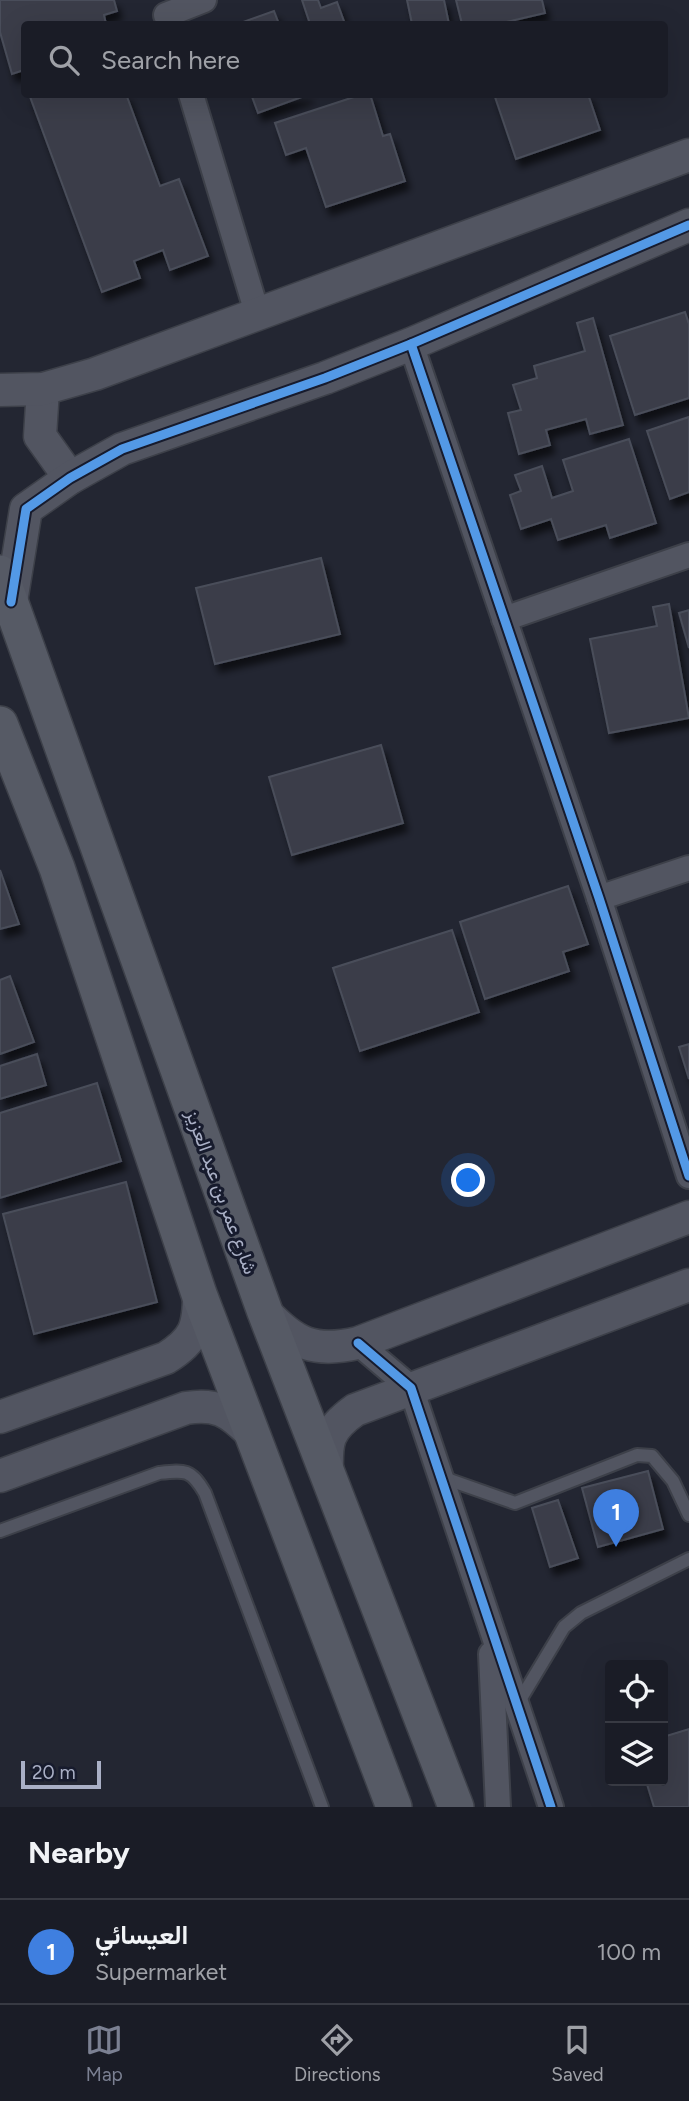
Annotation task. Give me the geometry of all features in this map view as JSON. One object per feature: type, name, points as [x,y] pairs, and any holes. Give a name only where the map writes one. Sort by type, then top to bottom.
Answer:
[{"type":"main road","name":"شارع عمر بن عبد العزيز","points":[[6,587],[265,1312],[456,1807]]},
{"type":"main road","points":[[3,740],[57,868],[199,1294],[394,1807]]},
{"type":"street","points":[[166,13],[204,0]]},
{"type":"street","points":[[192,98],[258,316]]},
{"type":"street","points":[[0,390],[43,390],[258,316],[689,155]]},
{"type":"street","points":[[6,587],[26,509],[70,478],[102,463],[122,449],[325,378],[689,225]]},
{"type":"street","points":[[411,344],[599,898],[689,1176]]},
{"type":"street","points":[[43,390],[40,436],[70,478]]},
{"type":"street","points":[[504,619],[689,555]]},
{"type":"street","points":[[599,898],[689,868]]},
{"type":"street","points":[[265,1312],[286,1334],[309,1346],[336,1348],[358,1343],[689,1217]]},
{"type":"street","points":[[327,1473],[330,1433],[341,1420],[355,1410],[689,1285]]},
{"type":"street","points":[[0,1417],[166,1358],[185,1347],[199,1317],[199,1294]]},
{"type":"street","points":[[358,1343],[411,1388],[551,1807]]},
{"type":"street","points":[[0,1476],[186,1408],[203,1405],[217,1406],[232,1414],[250,1432]]},
{"type":"street","points":[[490,1624],[498,1807]]},
{"type":"lane","points":[[441,1477],[515,1503],[637,1455],[652,1456],[673,1481],[689,1515]]},
{"type":"lane","points":[[0,1531],[159,1473],[183,1471],[195,1477],[205,1493],[323,1807]]},
{"type":"lane","points":[[517,1705],[564,1627],[581,1614],[689,1559]]},
{"type":"building","points":[[0,0],[114,0],[117,11],[104,15],[105,21],[21,21],[21,71],[12,74],[0,32]]},
{"type":"building","points":[[302,0],[318,0],[321,8],[337,2],[344,21],[309,21]]},
{"type":"building","points":[[407,0],[444,0],[448,21],[411,21]]},
{"type":"building","points":[[456,0],[542,0],[545,13],[511,21],[461,21]]},
{"type":"building","points":[[274,11],[278,21],[246,21]]},
{"type":"building","points":[[30,98],[127,98],[160,186],[179,179],[208,256],[170,270],[163,250],[134,261],[140,278],[102,292]]},
{"type":"building","points":[[252,98],[299,98],[258,113]]},
{"type":"building","points":[[351,98],[371,98],[383,136],[390,134],[405,181],[326,207],[306,148],[286,155],[275,123]]},
{"type":"building","points":[[495,98],[589,98],[600,130],[516,159]]},
{"type":"building","points":[[685,312],[689,324],[689,398],[635,415],[610,336]]},
{"type":"building","points":[[593,318],[623,425],[590,434],[586,419],[546,430],[550,445],[519,454],[508,413],[521,410],[513,385],[537,378],[534,366],[585,351],[577,323]]},
{"type":"building","points":[[689,417],[689,492],[670,499],[647,431]]},
{"type":"building","points":[[629,439],[656,523],[610,538],[606,525],[558,540],[551,519],[521,529],[510,495],[521,491],[515,475],[542,466],[552,498],[573,491],[563,460]]},
{"type":"building","points":[[321,558],[340,634],[215,664],[196,588]]},
{"type":"building","points":[[669,604],[689,718],[609,733],[590,639],[657,626],[653,607]]},
{"type":"building","points":[[689,610],[689,648],[679,613]]},
{"type":"building","points":[[381,745],[403,823],[292,855],[269,777]]},
{"type":"building","points":[[0,870],[19,924],[0,929]]},
{"type":"building","points":[[568,886],[588,944],[563,952],[569,971],[485,999],[460,922]]},
{"type":"building","points":[[452,930],[479,1012],[360,1051],[333,968]]},
{"type":"building","points":[[10,976],[34,1042],[0,1054],[0,980]]},
{"type":"building","points":[[689,1044],[689,1079],[679,1047]]},
{"type":"building","points":[[37,1054],[46,1085],[0,1099],[0,1066]]},
{"type":"building","points":[[97,1083],[121,1161],[0,1198],[0,1113]]},
{"type":"building","points":[[126,1182],[157,1302],[34,1334],[3,1214]]},
{"type":"building","points":[[648,1471],[663,1529],[598,1547],[582,1488]]},
{"type":"building","points":[[558,1500],[578,1558],[550,1567],[532,1508]]},
{"type":"building","points":[[689,1729],[689,1807],[654,1807],[648,1786],[668,1786],[668,1735]]},
{"type":"cycle path","points":[[11,602],[26,509],[70,478],[122,449],[325,378],[689,225]]},
{"type":"cycle path","points":[[411,344],[599,898],[689,1176]]},
{"type":"cycle path","points":[[358,1343],[411,1388],[551,1807]]},
{"type":"place","name":"العيسائي","points":[[616,1547]]}]
